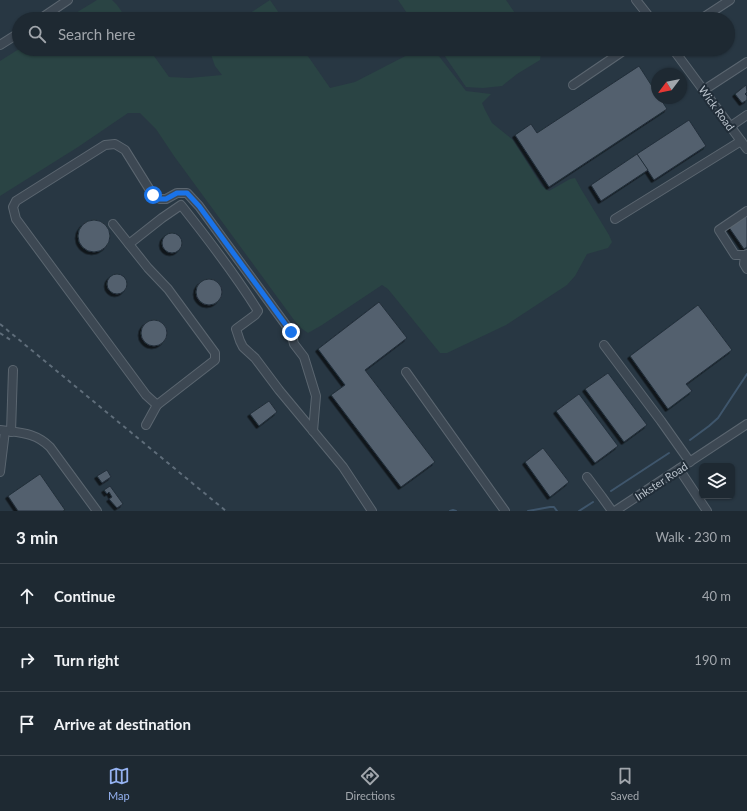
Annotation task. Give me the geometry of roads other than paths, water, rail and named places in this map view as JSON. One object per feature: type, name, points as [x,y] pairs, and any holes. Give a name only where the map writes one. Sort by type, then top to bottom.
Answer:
[{"type":"street","points":[[48,12],[58,3],[68,0]]},
{"type":"street","points":[[636,0],[645,12]]},
{"type":"street","points":[[712,12],[730,0]]},
{"type":"street","points":[[0,45],[12,37]]},
{"type":"street","points":[[573,85],[616,56]]},
{"type":"street","name":"Wick Road","points":[[678,56],[747,148]]},
{"type":"street","points":[[704,90],[747,62]]},
{"type":"street","points":[[731,126],[747,115]]},
{"type":"street","points":[[615,219],[741,141]]},
{"type":"street","points":[[157,405],[146,395],[16,219],[13,207],[16,201],[105,145],[115,144],[125,150],[153,195],[160,199],[166,199],[177,193],[187,193],[199,206],[291,332],[294,344],[304,357],[316,396],[313,430]]},
{"type":"street","points":[[129,244],[162,218],[181,206],[213,246],[258,311],[236,329],[243,347],[255,358],[279,390],[343,467],[372,511]]},
{"type":"street","points":[[747,211],[719,230],[735,255],[746,255],[744,264],[747,269]]},
{"type":"street","points":[[113,224],[148,268],[168,289],[215,353],[215,360],[157,405],[146,425]]},
{"type":"street","points":[[604,345],[690,462]]},
{"type":"street","points":[[0,472],[1,453],[13,370]]},
{"type":"street","points":[[406,372],[505,511]]},
{"type":"street","name":"Inkster Road","points":[[615,511],[747,424]]},
{"type":"street","points":[[5,431],[32,435],[45,442],[97,511]]},
{"type":"street","points":[[679,469],[707,511]]},
{"type":"street","points":[[587,477],[612,511]]},
{"type":"waterway","points":[[690,440],[718,418],[747,374]]},
{"type":"waterway","points":[[611,491],[669,453]]},
{"type":"waterway","points":[[579,511],[593,502]]},
{"type":"waterway","points":[[528,511],[550,507],[554,507],[557,511]]},
{"type":"waterway","points":[[450,511],[456,511]]},
{"type":"railway","points":[[0,324],[226,511]]},
{"type":"railway","points":[[0,333],[12,341]]}]
